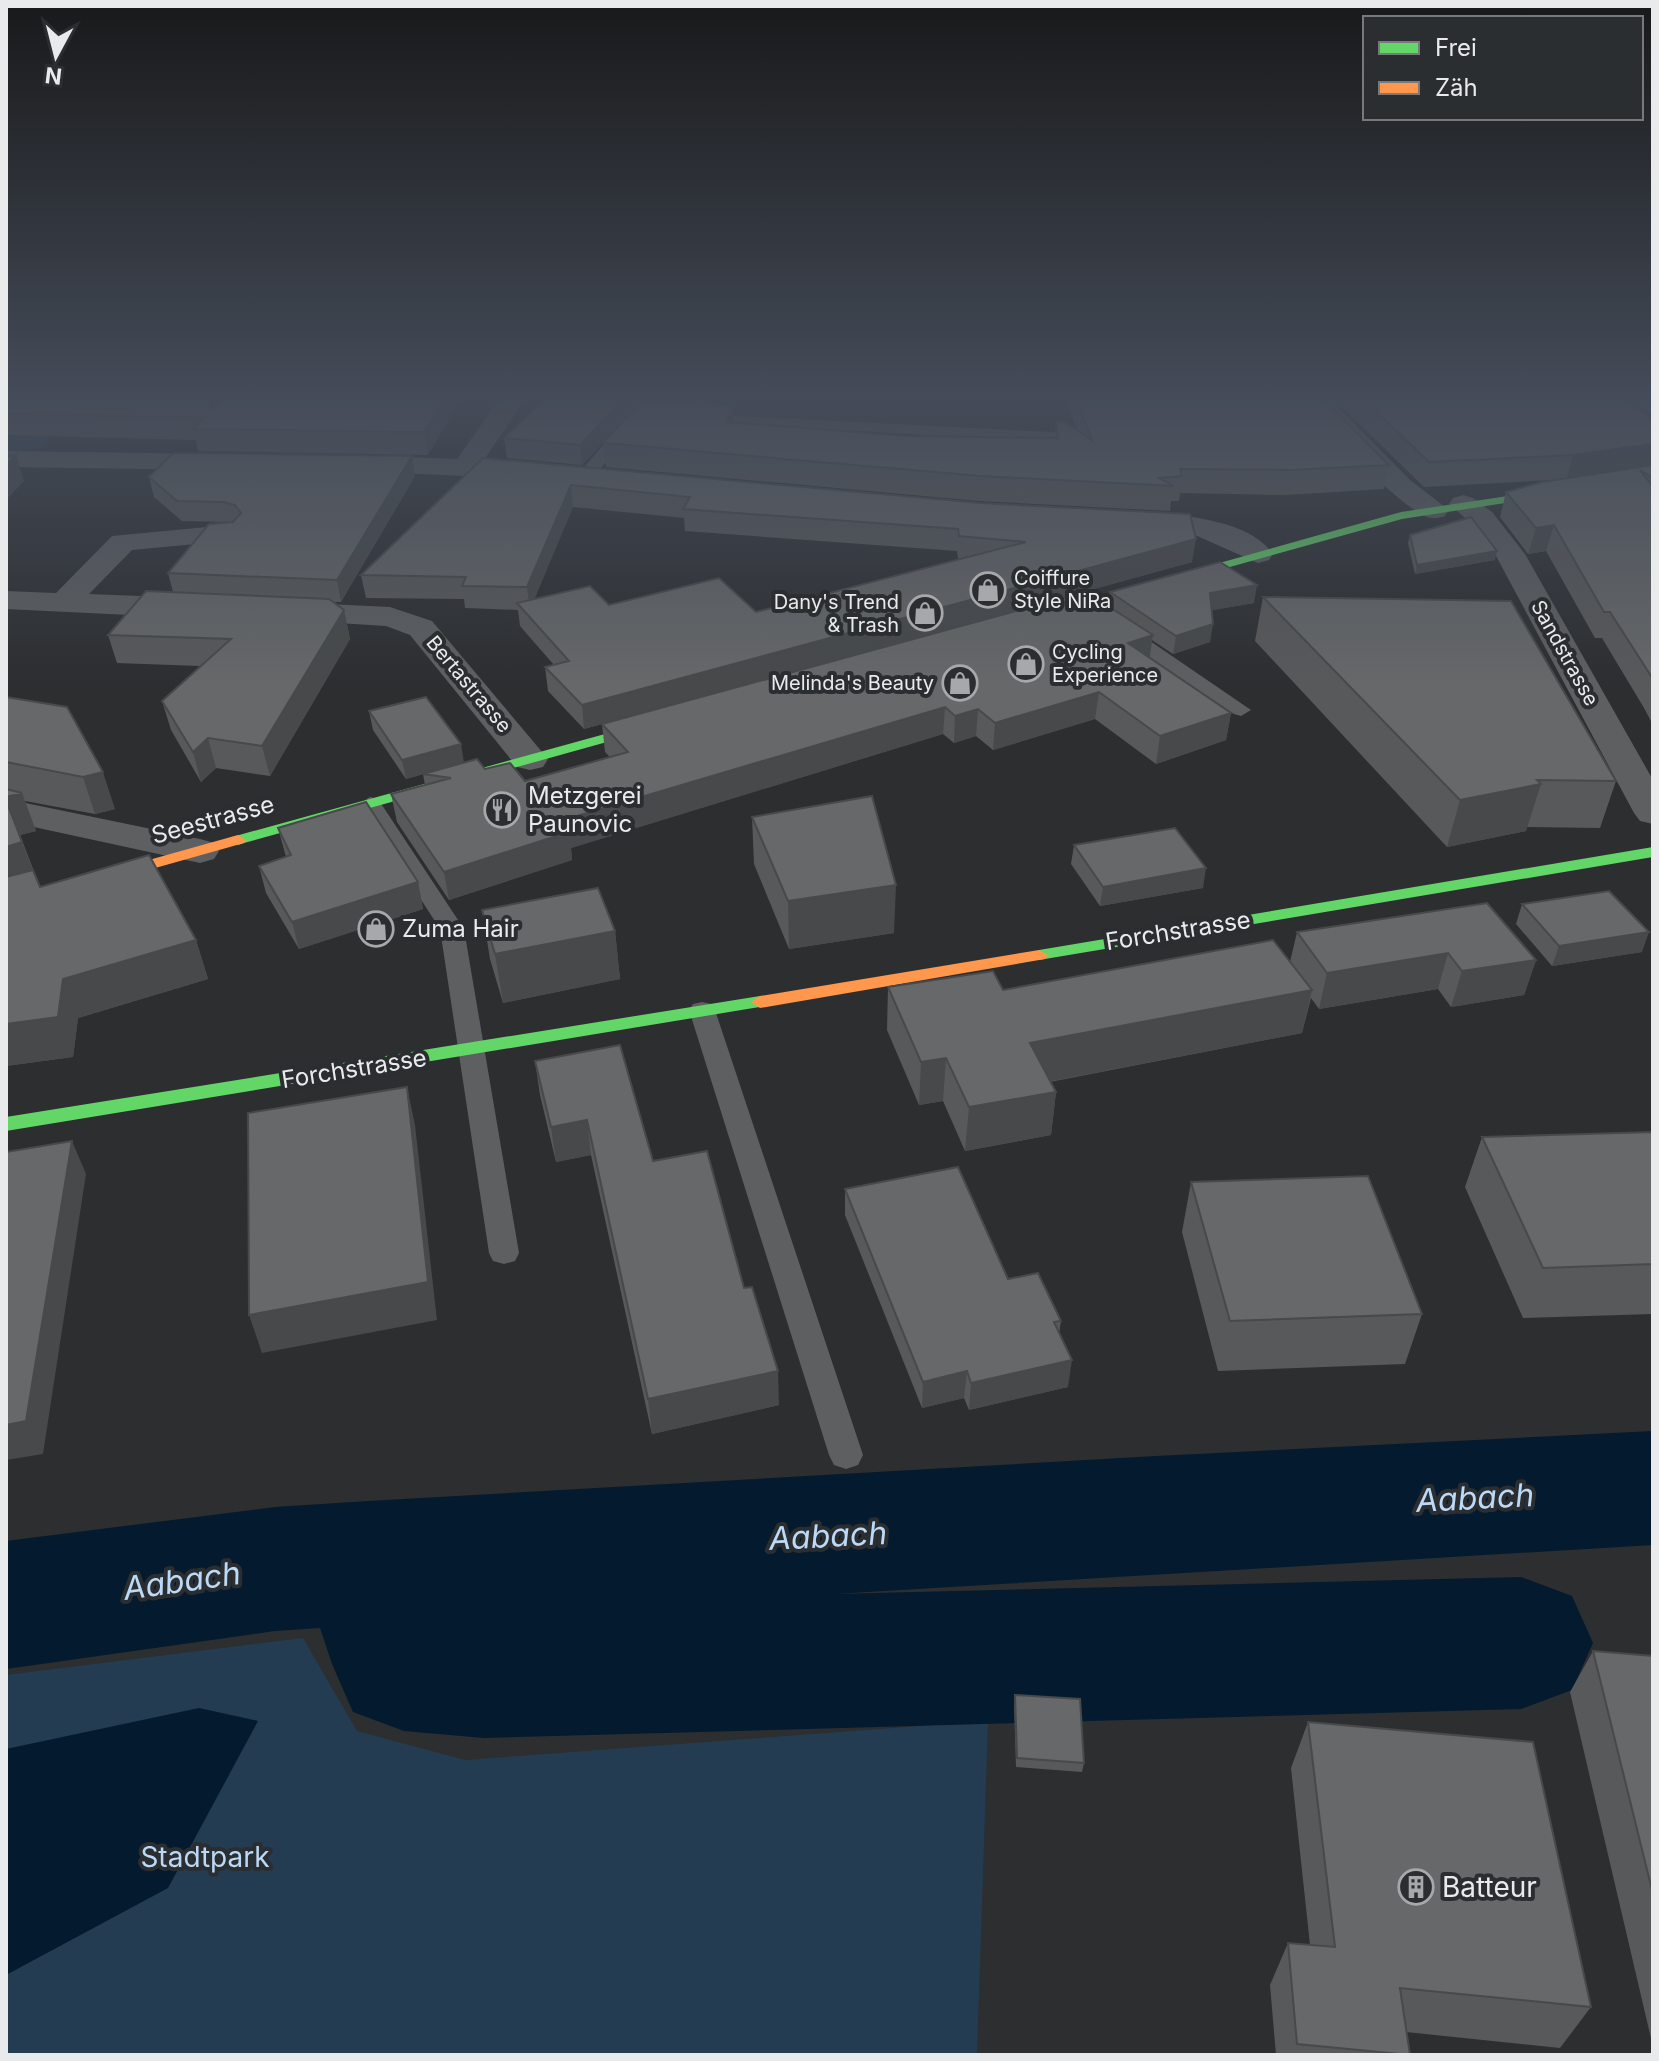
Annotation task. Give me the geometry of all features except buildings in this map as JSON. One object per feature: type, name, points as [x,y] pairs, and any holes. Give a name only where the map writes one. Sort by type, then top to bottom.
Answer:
[{"type":"street","name":"Sandstrasse","points":[[1419,494],[1482,518],[1510,554],[1653,813]]},
{"type":"street","points":[[1019,621],[1258,554],[1449,507],[1536,494]]},
{"type":"street","points":[[1099,520],[1204,526],[1218,530],[1258,554]]},
{"type":"street","points":[[64,602],[123,542],[228,534]]},
{"type":"street","points":[[6,600],[216,609]]},
{"type":"street","name":"Bertastrasse","points":[[261,611],[390,617],[421,628],[530,759]]},
{"type":"street","name":"Seestrasse","points":[[6,905],[683,716]]},
{"type":"street","points":[[6,810],[200,851]]},
{"type":"street","name":"Forchstrasse","points":[[6,1124],[472,1050],[1653,852]]},
{"type":"lane","points":[[1081,604],[1241,710]]},
{"type":"lane","points":[[370,804],[452,929],[504,1253]]},
{"type":"lane","points":[[702,1010],[846,1455]]},
{"type":"green space","name":"Stadtpark","points":[[303,1638],[357,1731],[465,1760],[988,1721],[977,2055],[6,2055],[6,1675]]},
{"type":"shaded area","points":[[199,1708],[258,1721],[168,1888],[6,1975],[6,1749]]},
{"type":"waterway","name":"Aabach","points":[[368,1563],[1156,1514],[1653,1488]]},
{"type":"waterway","name":"Aabach","points":[[6,1605],[275,1569],[368,1563]]},
{"type":"waterway","points":[[368,1563],[404,1664],[484,1670],[1521,1643]]},
{"type":"traffic: fast","points":[[1041,615],[1401,516],[1542,494]]},
{"type":"traffic: fast","points":[[238,840],[663,722]]},
{"type":"traffic: fast","points":[[1039,955],[1653,852]]},
{"type":"traffic: fast","points":[[6,1124],[760,1002]]},
{"type":"traffic: slow","points":[[6,905],[238,840]]},
{"type":"traffic: slow","points":[[760,1002],[1039,955]]},
{"type":"place","name":"Coiffure Style NiRa","points":[[988,590]]},
{"type":"place","name":"Dany's Trend & Trash","points":[[925,613]]},
{"type":"place","name":"Cycling Experience","points":[[1026,664]]},
{"type":"place","name":"Melinda's Beauty","points":[[960,683]]},
{"type":"place","name":"Metzgerei Paunovic","points":[[502,810]]},
{"type":"place","name":"Zuma Hair","points":[[376,929]]},
{"type":"place","name":"Batteur","points":[[1416,1887]]}]
